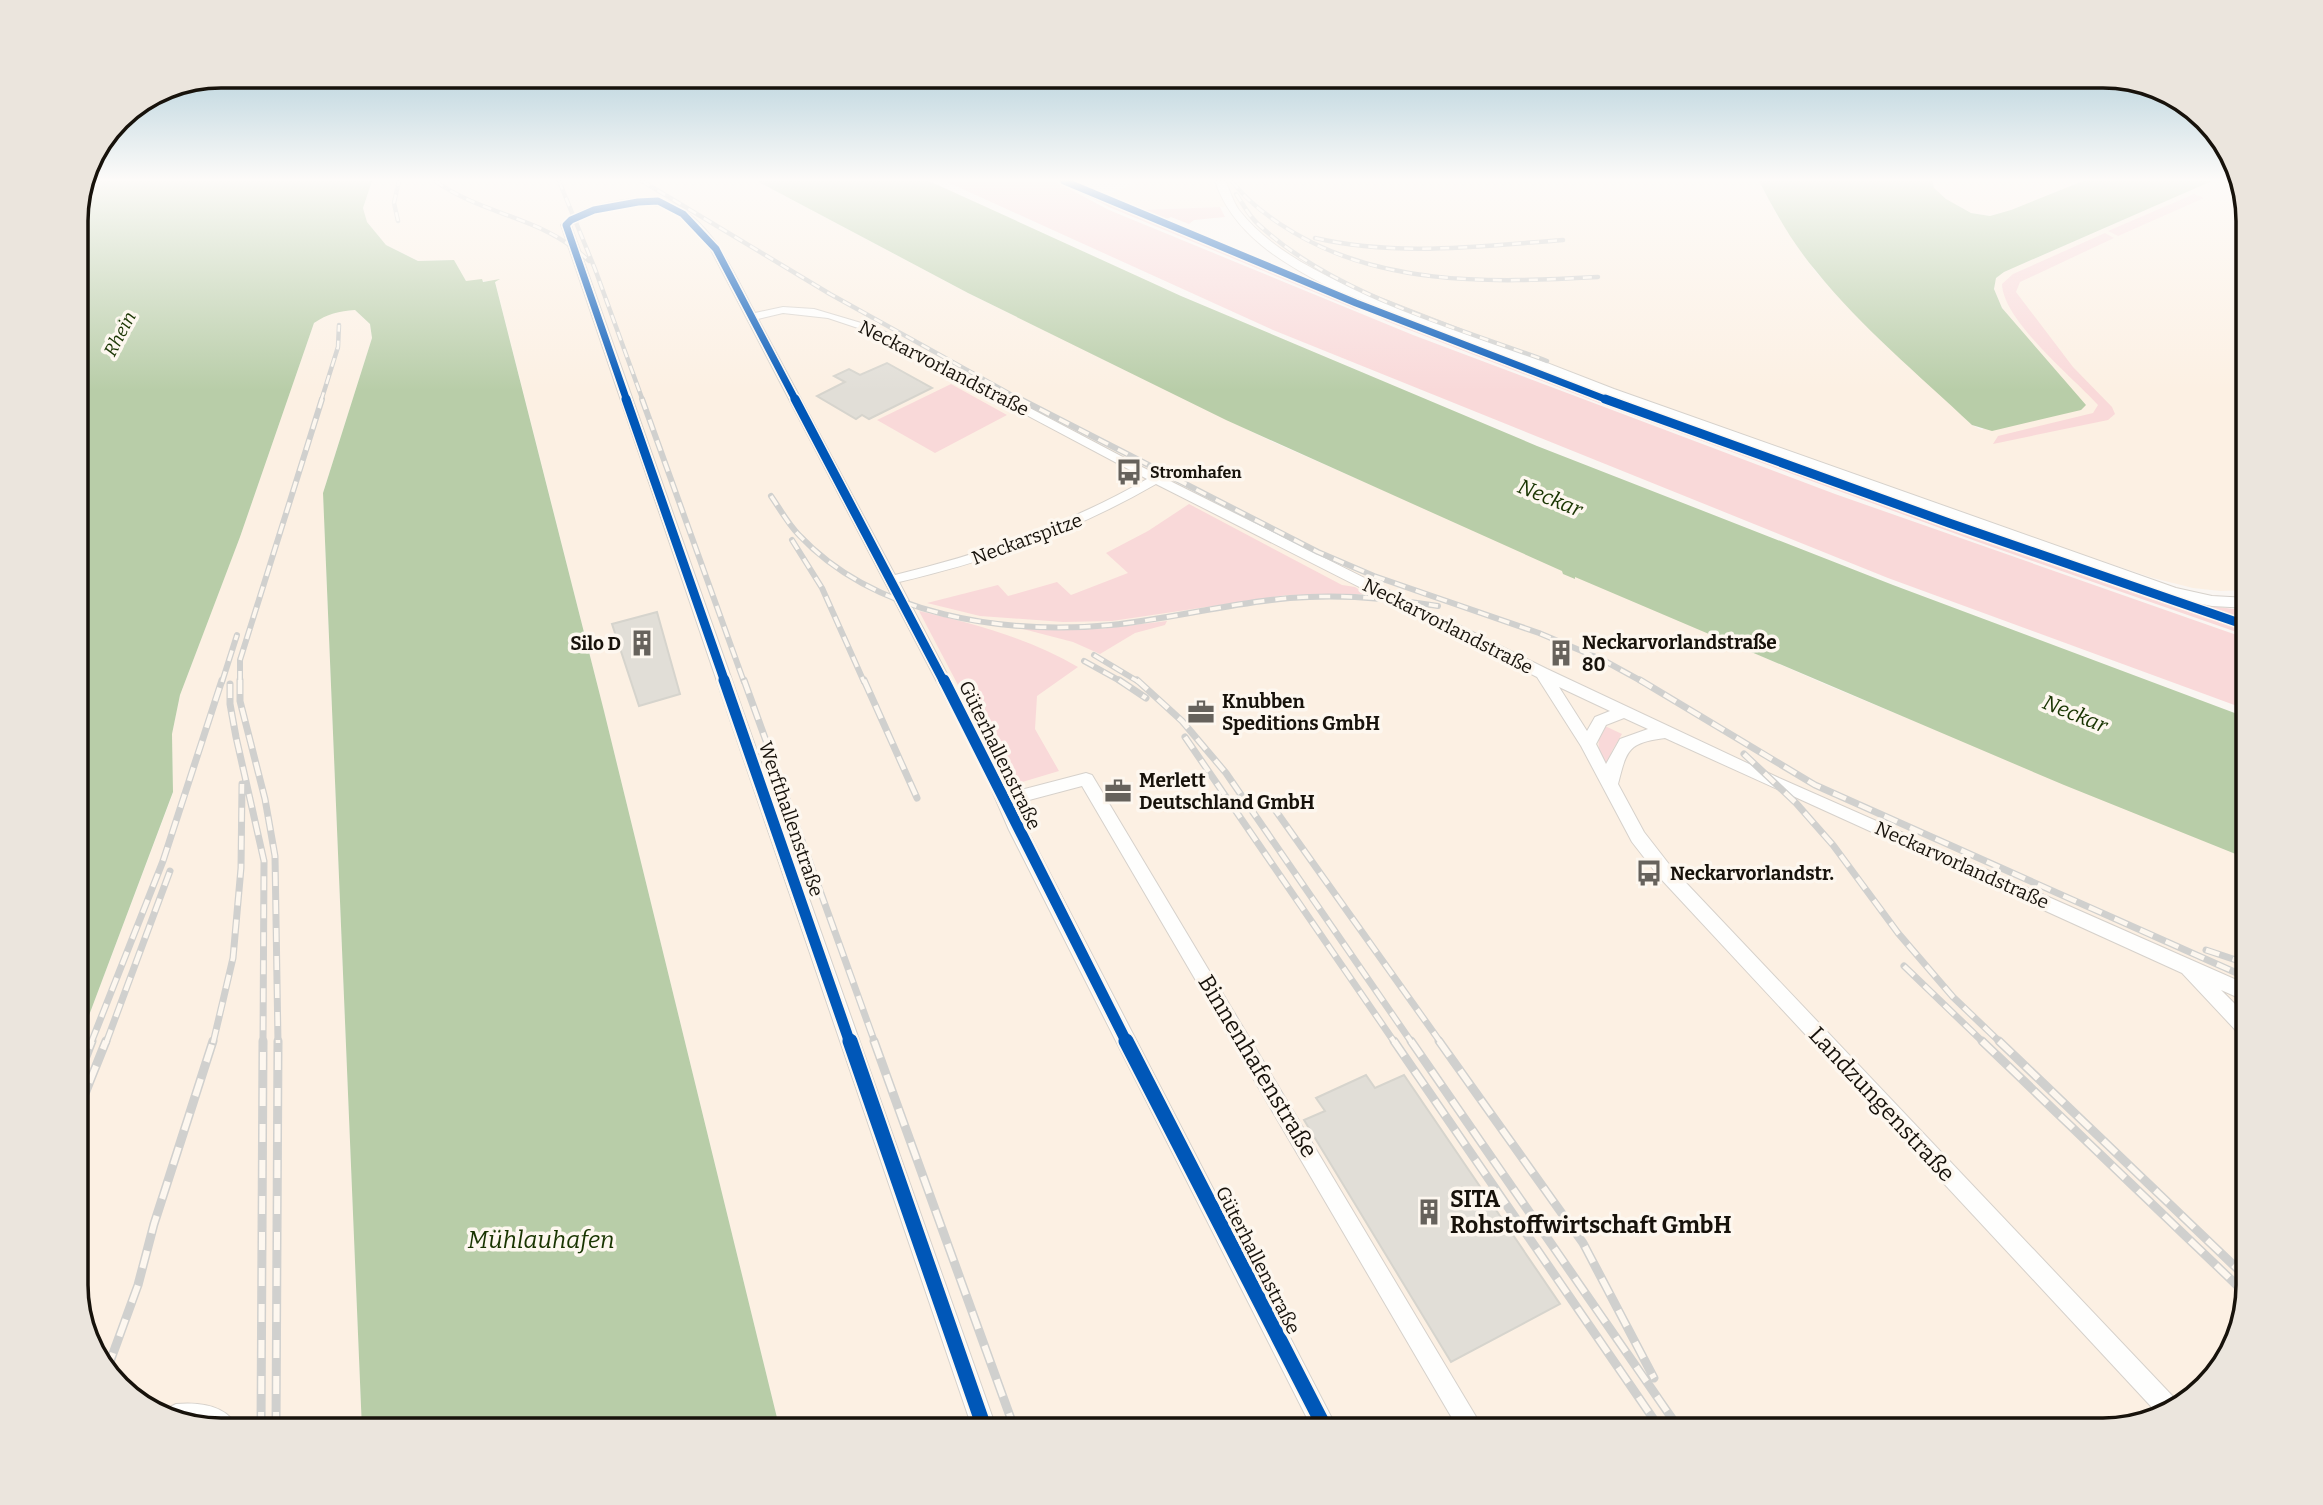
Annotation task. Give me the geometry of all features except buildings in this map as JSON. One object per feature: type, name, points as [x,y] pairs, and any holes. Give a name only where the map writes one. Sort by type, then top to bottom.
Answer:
[{"type":"street","name":"Werfthallenstraße","points":[[575,251],[981,1418]]},
{"type":"street","name":"Güterhallenstraße","points":[[717,251],[990,769],[1003,801],[1320,1418]]},
{"type":"street","points":[[1277,251],[1301,268],[1335,285],[1609,392],[2191,598],[2236,602]]},
{"type":"street","name":"Neckarvorlandstraße","points":[[743,298],[780,309],[857,323],[895,339],[1156,479],[1542,673],[1773,782],[2236,989]]},
{"type":"street","name":"Neckarvorlandstraße","points":[[755,320],[780,309]]},
{"type":"street","name":"Neckarvorlandstraße","points":[[755,320],[811,313]]},
{"type":"street","name":"Neckarspitze","points":[[890,580],[1038,539],[1095,514],[1156,479]]},
{"type":"street","points":[[2147,582],[2203,593],[2236,594]]},
{"type":"street","name":"Landzungenstraße","points":[[1542,673],[1588,744],[1638,837],[1665,873],[2164,1402]]},
{"type":"street","points":[[1588,744],[1600,721],[1625,712],[1632,737]]},
{"type":"street","points":[[1610,783],[1615,756],[1632,737],[1667,732]]},
{"type":"street","name":"Binnenhafenstraße","points":[[1003,801],[1086,779],[1465,1418]]},
{"type":"street","points":[[2185,966],[2236,1018]]},
{"type":"shaded area","points":[[398,251],[889,251],[968,293],[1271,441],[1827,685],[2236,854],[2236,1284],[2228,1327],[2213,1358],[2190,1384],[2169,1400],[2137,1413],[2102,1418],[777,1418],[604,711],[495,281],[466,281],[454,260],[418,261]]},
{"type":"shaded area","points":[[1100,251],[1209,251],[1413,335],[1835,494],[2236,635],[2236,706],[1888,578],[1273,330]]},
{"type":"shaded area","points":[[1216,251],[1231,251],[1325,290],[1360,311]]},
{"type":"shaded area","points":[[1285,251],[1802,251],[1815,271],[1865,324],[1972,425],[1982,430],[2051,368],[2002,308],[1994,289],[1996,278],[2004,272],[2051,251],[2236,251],[2236,590],[2193,588],[2153,578],[1973,518],[1586,378],[1339,283]]},
{"type":"shaded area","points":[[2064,251],[2086,251],[2020,282],[2016,292],[2073,367],[2112,407],[2115,414],[2108,420],[1993,444],[1998,436],[2093,413],[2098,405],[2041,348],[2014,315],[2005,299],[2002,284],[2013,274]]},
{"type":"shaded area","points":[[1349,300],[1840,486],[2236,623],[2236,632],[1981,543],[1612,408],[1386,321]]},
{"type":"shaded area","points":[[355,310],[370,324],[372,338],[323,493],[362,1418],[220,1418],[178,1410],[147,1395],[121,1372],[110,1358],[92,1319],[88,1293],[88,1018],[173,793],[172,734],[180,695],[240,537],[314,323],[324,316]]},
{"type":"shaded area","points":[[1413,323],[1704,431],[2024,545],[2204,605],[2236,609],[2236,621],[1829,478]]},
{"type":"shaded area","points":[[951,384],[1007,415],[935,453],[877,420]]},
{"type":"shaded area","points":[[1189,504],[1342,585],[1355,587],[1366,594],[1287,595],[1112,621],[1063,622],[980,616],[927,603],[998,585],[1008,596],[1057,582],[1071,595],[1128,573],[1106,553],[1148,531]]},
{"type":"shaded area","points":[[919,611],[1001,633],[1078,667],[1037,696],[1035,729],[1059,771],[1019,783],[1008,780]]},
{"type":"shaded area","points":[[1167,621],[1165,625],[1135,633],[1100,654],[1073,642],[1023,629],[1099,629]]},
{"type":"shaded area","points":[[1605,726],[1622,734],[1612,751],[1608,766],[1601,756],[1599,746]]},
{"type":"water","name":"Mühlauhafen","points":[[88,251],[398,251],[418,261],[454,260],[466,281],[500,279],[495,282],[604,711],[777,1418],[362,1418],[323,493],[372,338],[370,324],[355,310],[333,314],[314,323],[240,537],[180,695],[172,734],[173,792],[88,1018]]},
{"type":"water","name":"Neckar","points":[[889,251],[1083,251],[1181,296],[1537,446],[1893,585],[2236,714],[2236,854],[2064,785],[1563,574],[1562,571],[1226,420]]},
{"type":"water","points":[[1801,251],[2051,251],[2004,272],[1996,278],[1994,289],[2002,308],[2086,405],[2081,410],[1992,431],[1972,425],[1852,312]]},
{"type":"railway","points":[[577,251],[589,261]]},
{"type":"railway","points":[[588,251],[643,401]]},
{"type":"railway","points":[[759,251],[830,294],[1023,401]]},
{"type":"railway","points":[[1292,251],[1321,270],[1395,306],[1547,361]]},
{"type":"railway","points":[[1332,251],[1393,270],[1433,276],[1516,280],[1598,277]]},
{"type":"railway","points":[[321,401],[338,347],[339,325]]},
{"type":"railway","points":[[278,1043],[275,856],[265,799],[240,701],[240,660],[322,399]]},
{"type":"railway","points":[[642,399],[744,682]]},
{"type":"railway","points":[[1020,399],[1318,552],[1374,576],[1539,633],[1603,660],[1643,682]]},
{"type":"railway","points":[[771,496],[799,535],[830,563],[865,585],[903,602],[986,622],[1028,627],[1111,625],[1267,600],[1327,596],[1364,597],[1438,606]]},
{"type":"railway","points":[[792,540],[822,588],[864,682]]},
{"type":"railway","points":[[222,682],[237,635]]},
{"type":"railway","points":[[1094,655],[1139,682]]},
{"type":"railway","points":[[1084,661],[1122,682]]},
{"type":"railway","points":[[91,1043],[163,861],[222,680]]},
{"type":"railway","points":[[744,680],[875,1043]]},
{"type":"railway","points":[[864,680],[917,798]]},
{"type":"railway","points":[[1137,680],[1182,721],[1226,773],[1412,1043]]},
{"type":"railway","points":[[1640,680],[1815,785],[2236,973]]},
{"type":"railway","points":[[1122,682],[1146,698]]},
{"type":"railway","points":[[230,684],[230,704],[236,737],[264,861],[263,1043]]},
{"type":"railway","points":[[1185,737],[1395,1043]]},
{"type":"railway","points":[[1744,754],[1796,803],[1833,845],[1898,933],[1953,997],[2001,1043]]},
{"type":"railway","points":[[213,1043],[233,958],[241,868],[242,784]]},
{"type":"railway","points":[[1271,804],[1441,1043]]},
{"type":"railway","points":[[106,1043],[170,871]]},
{"type":"railway","points":[[2206,950],[2236,960]]},
{"type":"railway","points":[[1904,966],[1984,1043]]},
{"type":"railway","points":[[88,1051],[92,1041]]},
{"type":"railway","points":[[88,1086],[106,1041]]},
{"type":"railway","points":[[111,1359],[138,1285],[154,1224],[213,1041]]},
{"type":"railway","points":[[261,1418],[263,1041]]},
{"type":"railway","points":[[874,1041],[1011,1418]]},
{"type":"railway","points":[[1394,1041],[1653,1418]]},
{"type":"railway","points":[[1411,1041],[1672,1418]]},
{"type":"railway","points":[[1439,1041],[1583,1243],[1654,1378]]},
{"type":"railway","points":[[1982,1041],[2236,1284]]},
{"type":"railway","points":[[1999,1041],[2236,1268]]},
{"type":"railway","points":[[276,1418],[278,1043]]},
{"type":"cycle path","points":[[575,251],[981,1418]]},
{"type":"cycle path","points":[[717,251],[991,770],[1017,830],[1320,1418]]},
{"type":"cycle path","points":[[1229,251],[1651,416],[2236,622]]},
{"type":"place","name":"Stromhafen","points":[[1129,472]]},
{"type":"place","name":"Silo D","points":[[642,643]]},
{"type":"place","name":"Neckarvorlandstraße 80","points":[[1561,653]]},
{"type":"place","name":"Knubben Speditions GmbH","points":[[1201,712]]},
{"type":"place","name":"Merlett Deutschland GmbH","points":[[1118,791]]},
{"type":"place","name":"Neckarvorlandstr.","points":[[1649,873]]},
{"type":"place","name":"SITA Rohstoffwirtschaft GmbH","points":[[1429,1212]]},
{"type":"water label","name":"Rhein","points":[[120,334]]}]
